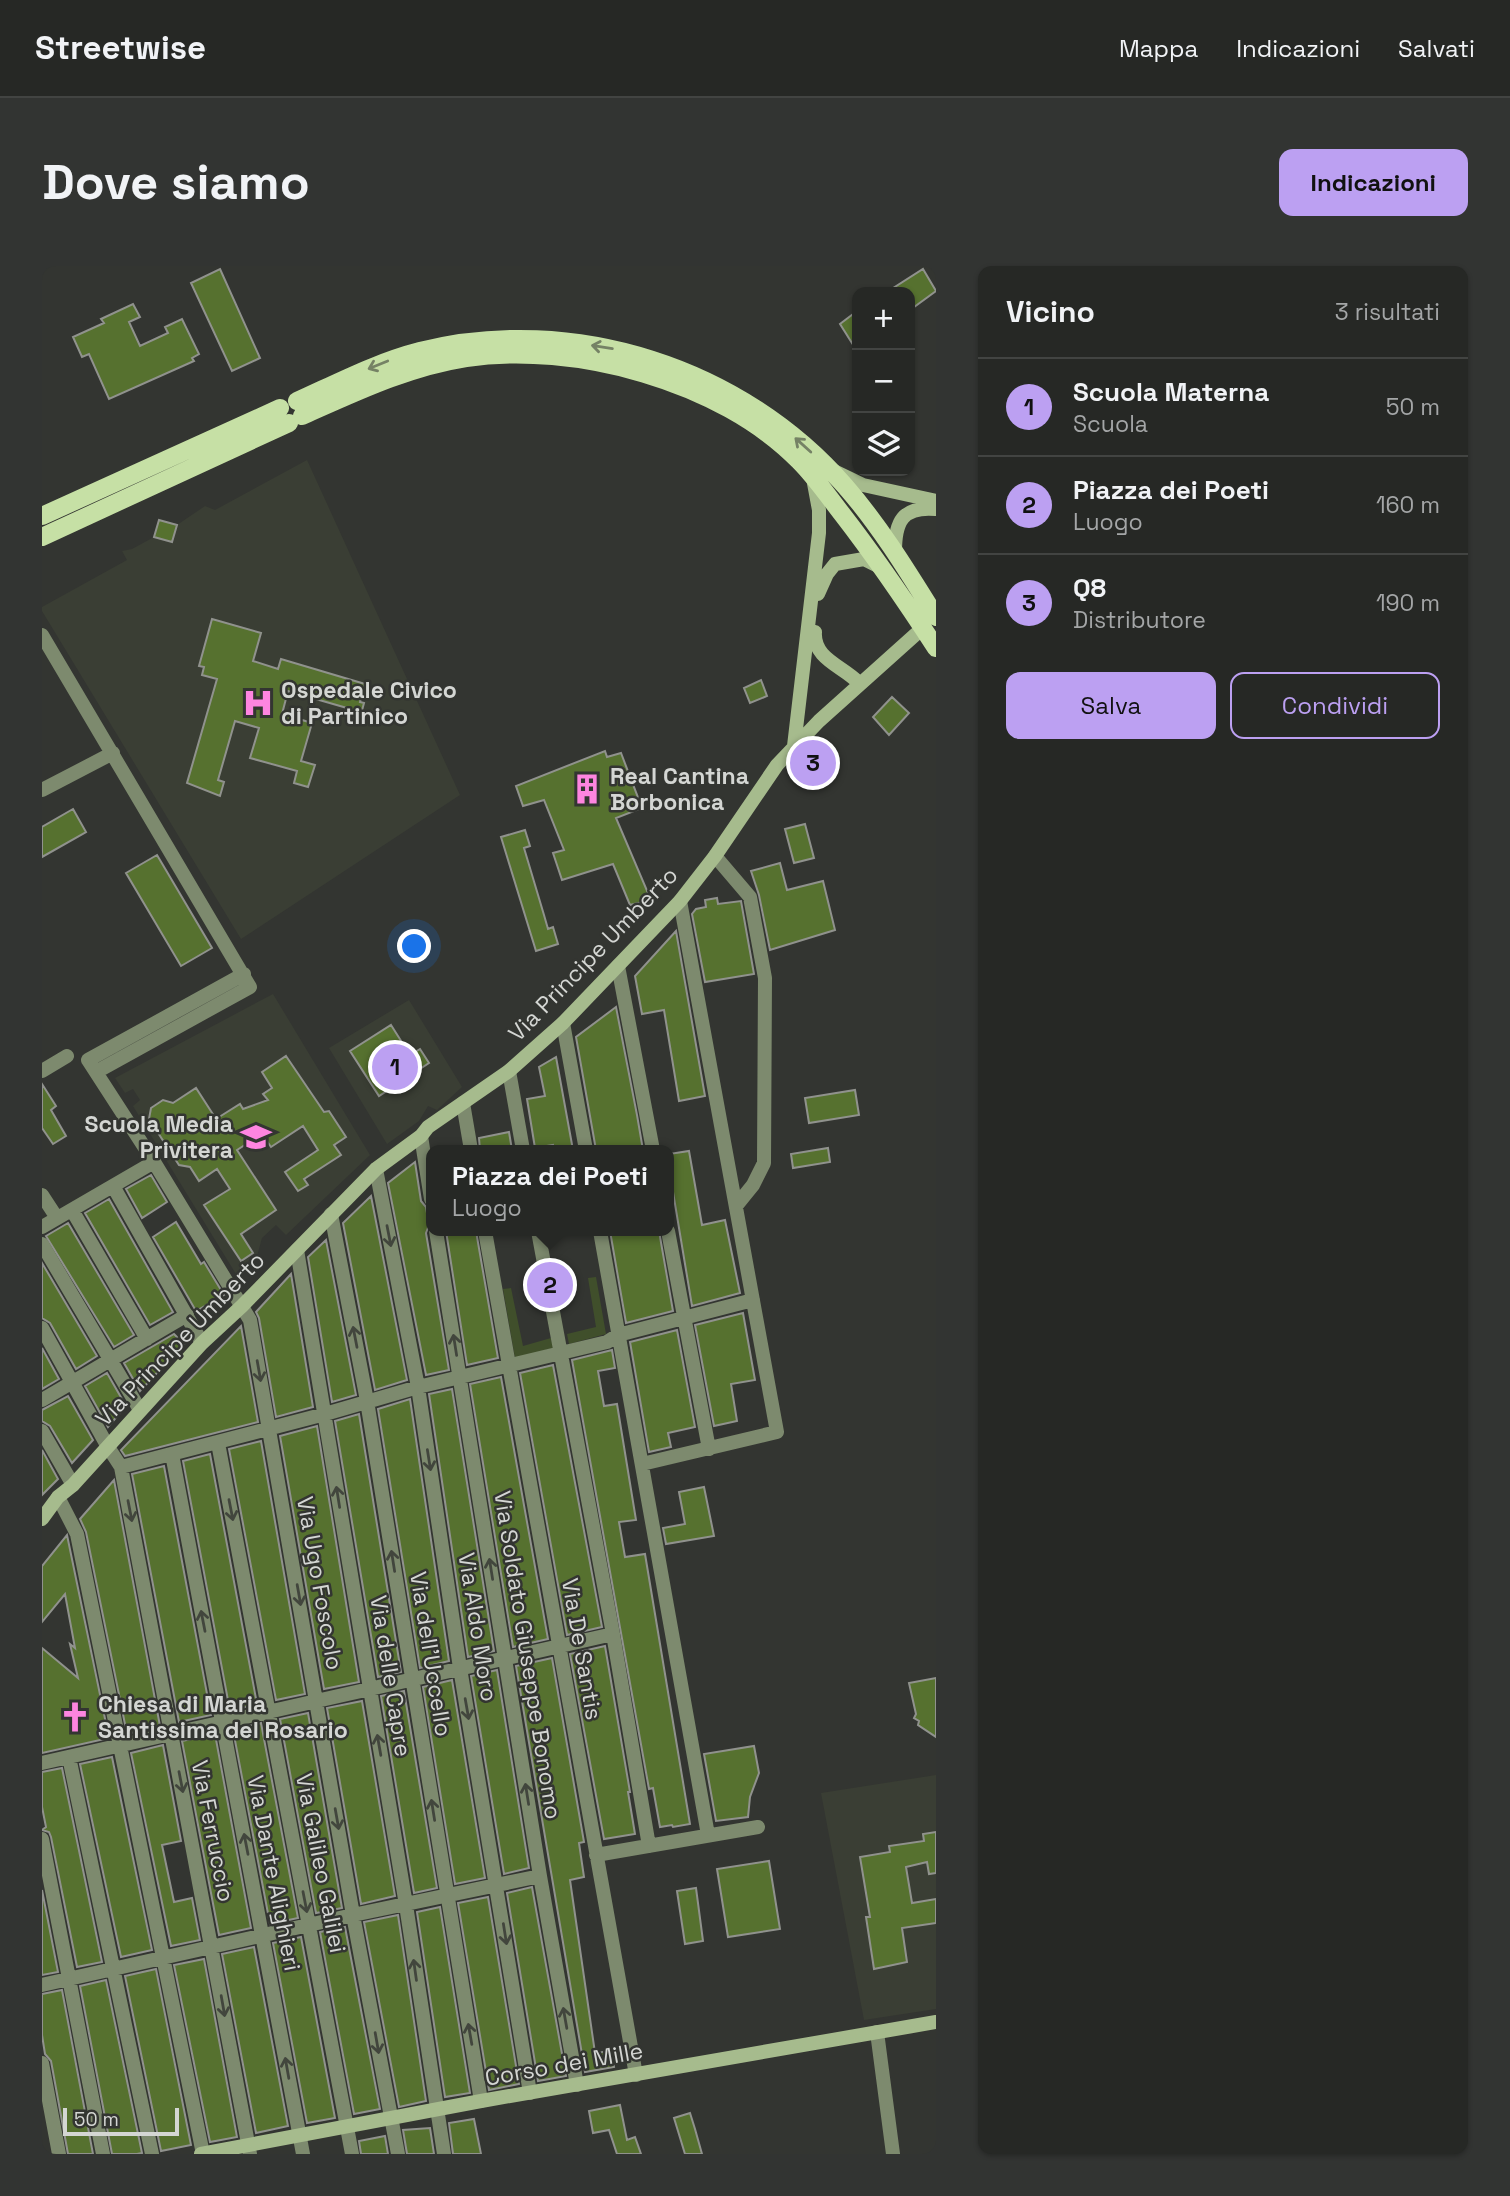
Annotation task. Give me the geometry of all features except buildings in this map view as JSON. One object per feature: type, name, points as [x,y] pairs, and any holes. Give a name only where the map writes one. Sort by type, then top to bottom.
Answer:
[{"type":"main road","points":[[42,516],[292,412],[425,367],[467,358],[522,354],[576,358],[661,378],[701,395],[775,439],[859,503],[895,552],[936,617]]},
{"type":"main road","points":[[42,537],[292,412]]},
{"type":"main road","points":[[821,473],[936,648]]},
{"type":"street","points":[[794,746],[819,533],[821,473],[936,501]]},
{"type":"street","points":[[895,552],[895,532],[902,519],[909,512],[923,508],[936,509]]},
{"type":"street","points":[[859,683],[824,657],[817,648],[814,637],[819,591],[835,564],[851,559],[864,559],[884,569]]},
{"type":"street","name":"Via Principe Umberto","points":[[42,1520],[58,1497],[73,1485],[202,1343],[242,1306],[376,1169],[421,1136],[428,1127],[509,1071],[563,1023],[680,901],[715,856],[777,765],[794,746],[859,683],[916,634]]},
{"type":"street","points":[[42,635],[113,752],[42,790]]},
{"type":"street","points":[[800,711],[808,719],[819,720]]},
{"type":"street","name":"Via Ugo Foscolo","points":[[113,752],[250,987],[92,1066],[250,1320],[398,2154]]},
{"type":"street","points":[[715,856],[750,897],[765,978],[764,1163],[753,1185],[736,1206]]},
{"type":"street","points":[[642,1464],[777,1432],[680,901]]},
{"type":"street","points":[[618,967],[652,1145]]},
{"type":"street","points":[[563,1023],[585,1145]]},
{"type":"street","points":[[42,1071],[66,1056]]},
{"type":"street","points":[[509,1071],[522,1145]]},
{"type":"street","points":[[463,1103],[470,1145]]},
{"type":"street","points":[[421,1136],[426,1168]]},
{"type":"street","points":[[42,1227],[154,1162]]},
{"type":"street","name":"Via Aldo Moro","points":[[376,1169],[418,1387],[460,1668],[530,2093]]},
{"type":"street","points":[[113,1186],[202,1343]]},
{"type":"street","points":[[42,1195],[57,1218]]},
{"type":"street","points":[[72,1210],[147,1339]]},
{"type":"street","name":"Via dell'Uccello","points":[[331,1214],[368,1401],[481,2101]]},
{"type":"street","name":"Via Soldato Giuseppe Bonomo","points":[[437,1236],[540,1876],[577,2085]]},
{"type":"street","name":"Via De Santis","points":[[486,1236],[636,2074]]},
{"type":"street","points":[[539,1236],[562,1351],[649,1846]]},
{"type":"street","points":[[601,1236],[708,1836]]},
{"type":"street","points":[[669,1236],[709,1449]]},
{"type":"street","points":[[42,1244],[140,1410]]},
{"type":"street","name":"Via delle Capre","points":[[297,1250],[406,1905],[444,2154]]},
{"type":"street","points":[[121,1468],[460,1376],[607,1342],[618,1335],[753,1300]]},
{"type":"street","points":[[42,1400],[187,1315]]},
{"type":"street","name":"Via Ferruccio","points":[[42,1328],[121,1468],[249,2149]]},
{"type":"street","points":[[42,1431],[73,1485]]},
{"type":"street","name":"Via Galileo Galilei","points":[[218,1443],[352,2154]]},
{"type":"street","name":"Via Dante Alighieri","points":[[172,1454],[303,2154]]},
{"type":"street","points":[[58,1497],[77,1534],[202,2154]]},
{"type":"street","points":[[42,1763],[613,1634]]},
{"type":"street","points":[[69,1757],[152,2154]]},
{"type":"street","points":[[596,1855],[758,1827]]},
{"type":"street","points":[[42,1839],[103,2154]]},
{"type":"street","points":[[42,1985],[540,1876]]},
{"type":"street","name":"Corso dei Mille","points":[[202,2154],[249,2149],[299,2135],[481,2101],[936,2022]]},
{"type":"street","points":[[877,2032],[893,2154]]},
{"type":"street","points":[[42,2063],[59,2154]]},
{"type":"shaded area","name":"Ospedale Civico di Partinico","points":[[307,460],[460,795],[241,939],[42,607],[127,560],[122,551],[132,549],[154,537],[172,542],[177,525],[205,506],[215,510]]},
{"type":"shaded area","name":"Scuola Media Privitera","points":[[273,994],[370,1155],[286,1235],[276,1225],[262,1238],[256,1260],[239,1279],[133,1106],[140,1100],[133,1089],[125,1093],[115,1078]]},
{"type":"shaded area","points":[[409,1000],[462,1087],[437,1110],[428,1106],[419,1121],[387,1144],[329,1048]]},
{"type":"shaded area","points":[[936,1775],[936,2009],[864,2020],[821,1793]]},
{"type":"green space","points":[[596,1277],[606,1334],[569,1344],[567,1334],[596,1327],[588,1278]]},
{"type":"green space","points":[[511,1288],[523,1346],[551,1338],[553,1348],[515,1358],[503,1289]]},
{"type":"place","name":"Ospedale Civico di Partinico","points":[[258,703]]},
{"type":"place","name":"Q8","points":[[813,763]]},
{"type":"place","name":"Real Cantina Borbonica","points":[[587,789]]},
{"type":"place","name":"Scuola Materna","points":[[395,1067]]},
{"type":"place","name":"Scuola Media Privitera","points":[[256,1137]]},
{"type":"place","name":"Piazza dei Poeti","points":[[550,1285]]},
{"type":"place","name":"Chiesa di Maria Santissima del Rosario","points":[[75,1717]]}]
